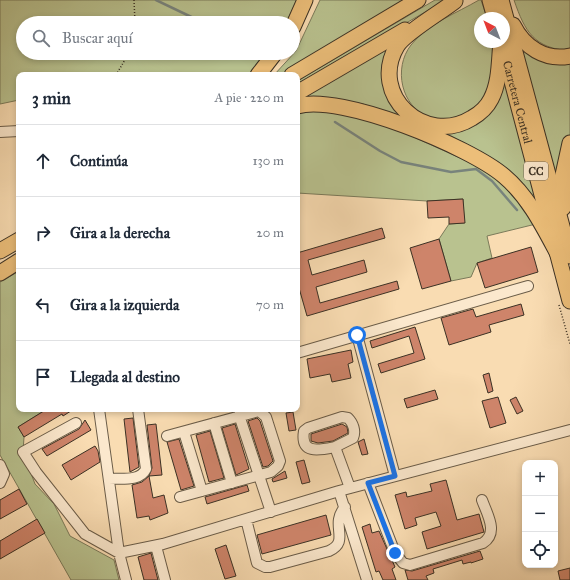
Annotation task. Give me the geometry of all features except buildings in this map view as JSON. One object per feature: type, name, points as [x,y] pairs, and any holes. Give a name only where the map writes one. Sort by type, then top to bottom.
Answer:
[{"type":"highway","points":[[298,16],[305,0]]},
{"type":"highway","points":[[297,72],[418,0]]},
{"type":"highway","points":[[456,1],[398,45],[391,60],[390,77],[393,93],[401,107],[413,118],[428,125],[444,127],[463,124],[479,114],[491,99],[497,82],[500,48]]},
{"type":"highway","points":[[300,91],[456,1]]},
{"type":"highway","points":[[497,6],[519,37],[531,49],[546,56],[562,58],[570,56]]},
{"type":"highway","name":"Carretera Central","points":[[497,6],[563,229],[564,256],[570,301]]},
{"type":"highway","name":"Carretera Central","points":[[503,48],[564,256]]},
{"type":"highway","points":[[260,72],[270,60]]},
{"type":"highway","points":[[300,106],[325,105],[350,108],[403,125],[469,153],[504,176],[526,199],[564,256]]},
{"type":"highway","points":[[563,229],[563,175],[570,143]]},
{"type":"highway","points":[[0,251],[16,242]]},
{"type":"highway","points":[[0,272],[16,263]]},
{"type":"street","points":[[0,132],[16,131]]},
{"type":"street","points":[[300,351],[528,286]]},
{"type":"street","points":[[357,335],[395,476]]},
{"type":"street","points":[[99,412],[119,553],[126,580]]},
{"type":"street","points":[[109,479],[135,478],[140,476],[146,469],[138,412]]},
{"type":"street","points":[[167,436],[254,412]]},
{"type":"street","points":[[180,497],[275,470],[280,463],[266,417],[260,412]]},
{"type":"street","points":[[239,415],[271,512]]},
{"type":"street","points":[[342,417],[348,418],[352,423],[355,433],[354,438],[335,447],[316,451],[310,450],[306,446],[304,431],[308,428],[342,417]]},
{"type":"street","points":[[76,423],[23,452],[36,472],[85,534],[119,553],[156,546],[339,491],[570,430]]},
{"type":"street","points":[[214,423],[232,483]]},
{"type":"street","points":[[184,432],[202,491]]},
{"type":"street","points":[[335,447],[350,488]]},
{"type":"street","points":[[0,465],[4,474],[0,483]]},
{"type":"street","points":[[368,483],[395,553],[403,564],[410,565],[483,543],[489,539],[492,535],[491,528],[482,500]]},
{"type":"street","points":[[339,491],[367,580]]},
{"type":"street","points":[[246,519],[257,563],[261,566],[270,567],[329,551],[337,546],[340,539],[338,520],[345,507]]},
{"type":"street","points":[[156,546],[165,580]]},
{"type":"path","points":[[134,0],[135,16]]},
{"type":"path","points":[[118,72],[125,60]]},
{"type":"green space","points":[[0,0],[297,0],[289,16],[16,16],[16,60],[261,60],[252,72],[16,72],[16,101],[0,104]]},
{"type":"green space","points":[[320,0],[413,0],[287,72],[277,72],[288,60],[300,60],[300,42]]},
{"type":"green space","points":[[435,0],[446,0],[300,84],[300,79]]},
{"type":"green space","points":[[481,0],[485,12],[474,12],[474,48],[493,48],[495,60],[487,98],[460,119],[433,118],[419,112],[406,96],[401,75],[405,54],[411,45],[425,31]]},
{"type":"green space","points":[[514,0],[570,0],[570,51],[558,49],[539,42],[522,21]]},
{"type":"green space","points":[[400,37],[397,45],[393,93],[431,127],[492,107],[501,95],[505,76],[541,208],[509,170],[490,157],[463,142],[363,104],[346,101],[300,102],[300,100]]},
{"type":"green space","points":[[521,48],[570,60],[570,140],[562,204]]},
{"type":"green space","points":[[315,110],[330,110],[385,124],[502,177],[536,224],[487,236],[492,258],[477,263],[471,277],[451,281],[439,239],[449,224],[464,223],[463,199],[427,201],[300,193],[300,112]]},
{"type":"green space","points":[[16,273],[16,412],[42,412],[18,427],[24,437],[23,452],[35,484],[54,504],[70,536],[114,560],[119,580],[71,580],[0,455],[0,282]]},
{"type":"waterway","points":[[156,0],[189,16]]},
{"type":"waterway","points":[[335,122],[380,151],[401,162],[451,172],[476,169],[492,181],[517,210]]},
{"type":"route","points":[[357,335],[395,476],[368,483],[395,553]]}]
